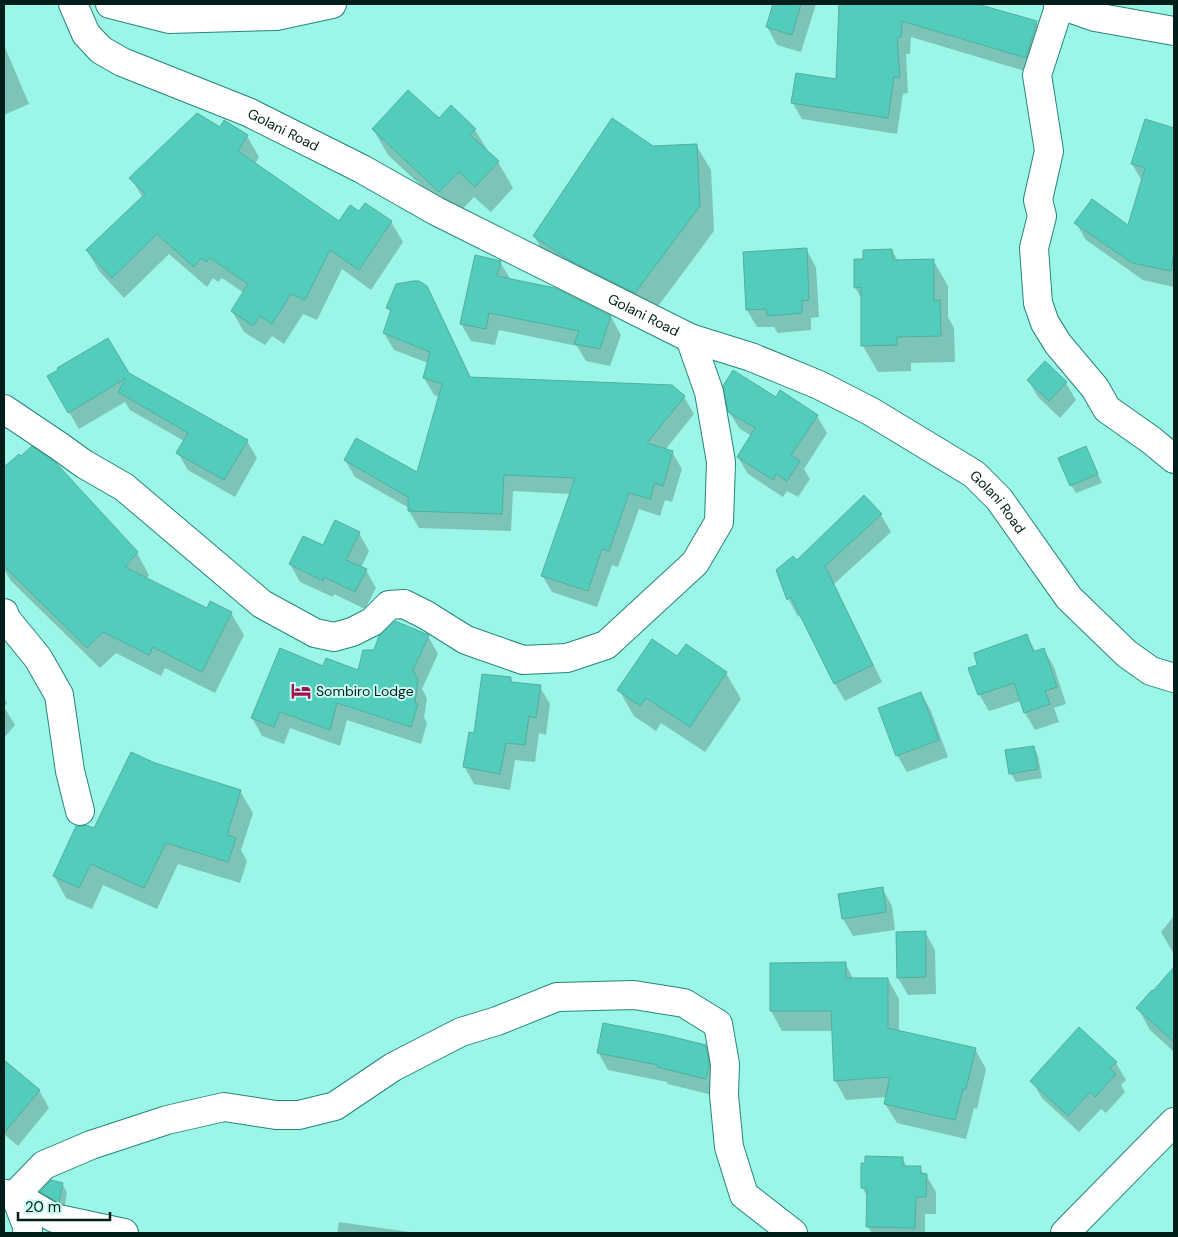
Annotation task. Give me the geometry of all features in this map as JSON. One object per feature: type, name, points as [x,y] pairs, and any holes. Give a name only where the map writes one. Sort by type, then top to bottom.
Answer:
[{"type":"street","name":"Golani Road","points":[[73,4],[86,34],[101,50],[122,62],[248,112],[362,168],[436,211],[690,338],[751,357],[819,385],[870,411],[974,474],[999,499],[1069,598],[1127,654],[1151,671],[1174,678]]},
{"type":"street","points":[[110,4],[169,19],[276,16],[332,4]]},
{"type":"street","points":[[1174,31],[1095,17],[1059,4],[1037,74],[1049,151],[1038,200],[1042,216],[1034,248],[1038,303],[1045,324],[1058,344],[1095,388],[1107,409],[1174,459]]},
{"type":"street","points":[[4,409],[84,464],[124,487],[262,604],[315,633],[334,637],[352,632],[372,622],[389,605],[404,604],[426,615],[466,640],[523,660],[567,658],[606,645],[695,563],[719,522],[721,462],[709,392],[690,338]]},
{"type":"street","points":[[4,613],[6,619],[38,658],[59,695],[70,771],[80,811]]},
{"type":"street","points":[[9,1195],[44,1165],[91,1145],[167,1120],[224,1107],[276,1116],[299,1115],[336,1106],[393,1067],[461,1032],[498,1021],[557,997],[634,996],[684,1003],[718,1024],[725,1064],[724,1095],[729,1147],[744,1195],[793,1233]]},
{"type":"street","points":[[1065,1233],[1174,1122]]},
{"type":"street","points":[[9,1195],[28,1229],[27,1233]]},
{"type":"street","points":[[9,1195],[54,1218],[124,1233]]},
{"type":"building","points":[[773,4],[801,4],[792,35],[766,27]]},
{"type":"building","points":[[839,4],[977,4],[1037,21],[1026,58],[902,21],[901,37],[897,37],[900,77],[894,77],[888,118],[791,103],[796,73],[836,79]]},
{"type":"building","points":[[408,90],[439,118],[451,105],[476,129],[470,135],[499,161],[475,187],[459,172],[439,192],[372,129]]},
{"type":"building","points":[[197,113],[220,127],[224,120],[248,135],[238,151],[339,221],[350,205],[359,211],[365,203],[392,221],[359,270],[330,250],[305,300],[291,294],[272,324],[260,316],[253,326],[231,311],[248,284],[210,258],[206,262],[201,258],[194,267],[157,234],[112,278],[86,250],[145,194],[129,178]]},
{"type":"building","points":[[612,118],[653,146],[697,144],[700,206],[635,293],[569,260],[533,236]]},
{"type":"building","points":[[1145,119],[1174,128],[1174,253],[1171,271],[1132,263],[1074,223],[1092,199],[1128,225],[1145,168],[1131,164]]},
{"type":"building","points":[[807,248],[809,300],[802,301],[802,313],[767,316],[766,309],[746,310],[743,252]]},
{"type":"building","points":[[892,249],[893,260],[934,259],[934,301],[940,300],[941,336],[897,337],[897,345],[861,346],[861,287],[854,288],[854,259],[863,259],[863,250]]},
{"type":"building","points":[[475,255],[501,261],[497,276],[555,288],[611,316],[600,349],[574,344],[579,331],[489,313],[486,329],[460,324]]},
{"type":"building","points":[[419,281],[427,286],[469,377],[672,385],[685,396],[647,443],[673,451],[663,486],[655,483],[650,499],[629,493],[609,551],[602,549],[588,591],[541,576],[575,478],[504,475],[502,514],[408,511],[408,497],[344,460],[356,438],[417,472],[442,384],[423,378],[430,352],[383,333],[391,310],[386,308],[396,284]]},
{"type":"building","points":[[108,338],[129,373],[248,440],[224,480],[176,453],[188,433],[118,392],[126,378],[68,413],[47,376],[58,370],[57,368]]},
{"type":"building","points":[[1045,361],[1067,382],[1049,401],[1027,380]]},
{"type":"building","points":[[733,370],[776,397],[780,390],[818,415],[791,455],[800,461],[787,481],[776,474],[773,480],[737,457],[755,428],[728,412],[723,386]]},
{"type":"building","points":[[32,446],[56,463],[138,552],[125,567],[207,608],[210,601],[232,612],[202,672],[153,647],[149,655],[103,632],[87,648],[4,566],[4,467]]},
{"type":"building","points":[[1086,446],[1098,474],[1070,486],[1058,458]]},
{"type":"building","points":[[864,495],[882,514],[825,566],[873,665],[834,684],[791,597],[787,600],[776,570],[793,556],[797,560]]},
{"type":"building","points":[[335,520],[360,532],[346,560],[367,569],[355,592],[324,577],[323,581],[289,564],[303,536],[323,545]]},
{"type":"building","points":[[395,621],[429,635],[413,670],[418,680],[415,703],[418,704],[411,727],[337,703],[330,730],[280,712],[274,727],[251,718],[280,648],[323,666],[326,658],[358,670],[363,650],[374,650],[379,636]]},
{"type":"building","points":[[1027,634],[1033,652],[1044,648],[1057,687],[1045,691],[1050,704],[1024,713],[1014,683],[978,695],[968,668],[977,665],[974,653]]},
{"type":"building","points":[[652,639],[677,656],[686,644],[727,672],[690,727],[646,698],[640,706],[617,690]]},
{"type":"building","points":[[482,674],[511,677],[511,682],[541,685],[536,718],[529,716],[525,745],[506,743],[500,774],[463,767],[469,732],[474,733]]},
{"type":"building","points":[[921,692],[939,740],[896,756],[878,708]]},
{"type":"building","points":[[1034,746],[1038,769],[1009,774],[1005,750]]},
{"type":"building","points":[[131,752],[155,763],[241,790],[227,835],[236,838],[228,862],[166,843],[144,888],[91,864],[79,888],[53,876],[76,826],[86,825],[94,828]]},
{"type":"building","points":[[883,887],[886,912],[842,919],[838,894]]},
{"type":"building","points":[[926,931],[926,977],[897,978],[896,932]]},
{"type":"building","points":[[846,962],[846,978],[888,978],[888,1028],[976,1048],[966,1089],[963,1089],[955,1120],[884,1104],[890,1077],[834,1081],[831,1011],[770,1011],[770,963]]},
{"type":"building","points":[[1174,967],[1174,1042],[1136,1008]]},
{"type":"building","points":[[603,1023],[706,1045],[709,1065],[706,1079],[657,1067],[658,1065],[597,1053]]},
{"type":"building","points":[[1079,1027],[1117,1062],[1110,1068],[1116,1074],[1095,1097],[1090,1092],[1068,1116],[1030,1081]]},
{"type":"building","points":[[4,1060],[40,1090],[4,1133]]},
{"type":"building","points":[[865,1156],[903,1157],[903,1166],[921,1166],[920,1173],[927,1174],[926,1197],[916,1197],[915,1228],[866,1227],[867,1188],[861,1188],[861,1163],[865,1163]]},
{"type":"building","points":[[51,1180],[63,1183],[59,1203],[40,1192]]},
{"type":"place","name":"Sombiro Lodge","points":[[301,691]]}]
